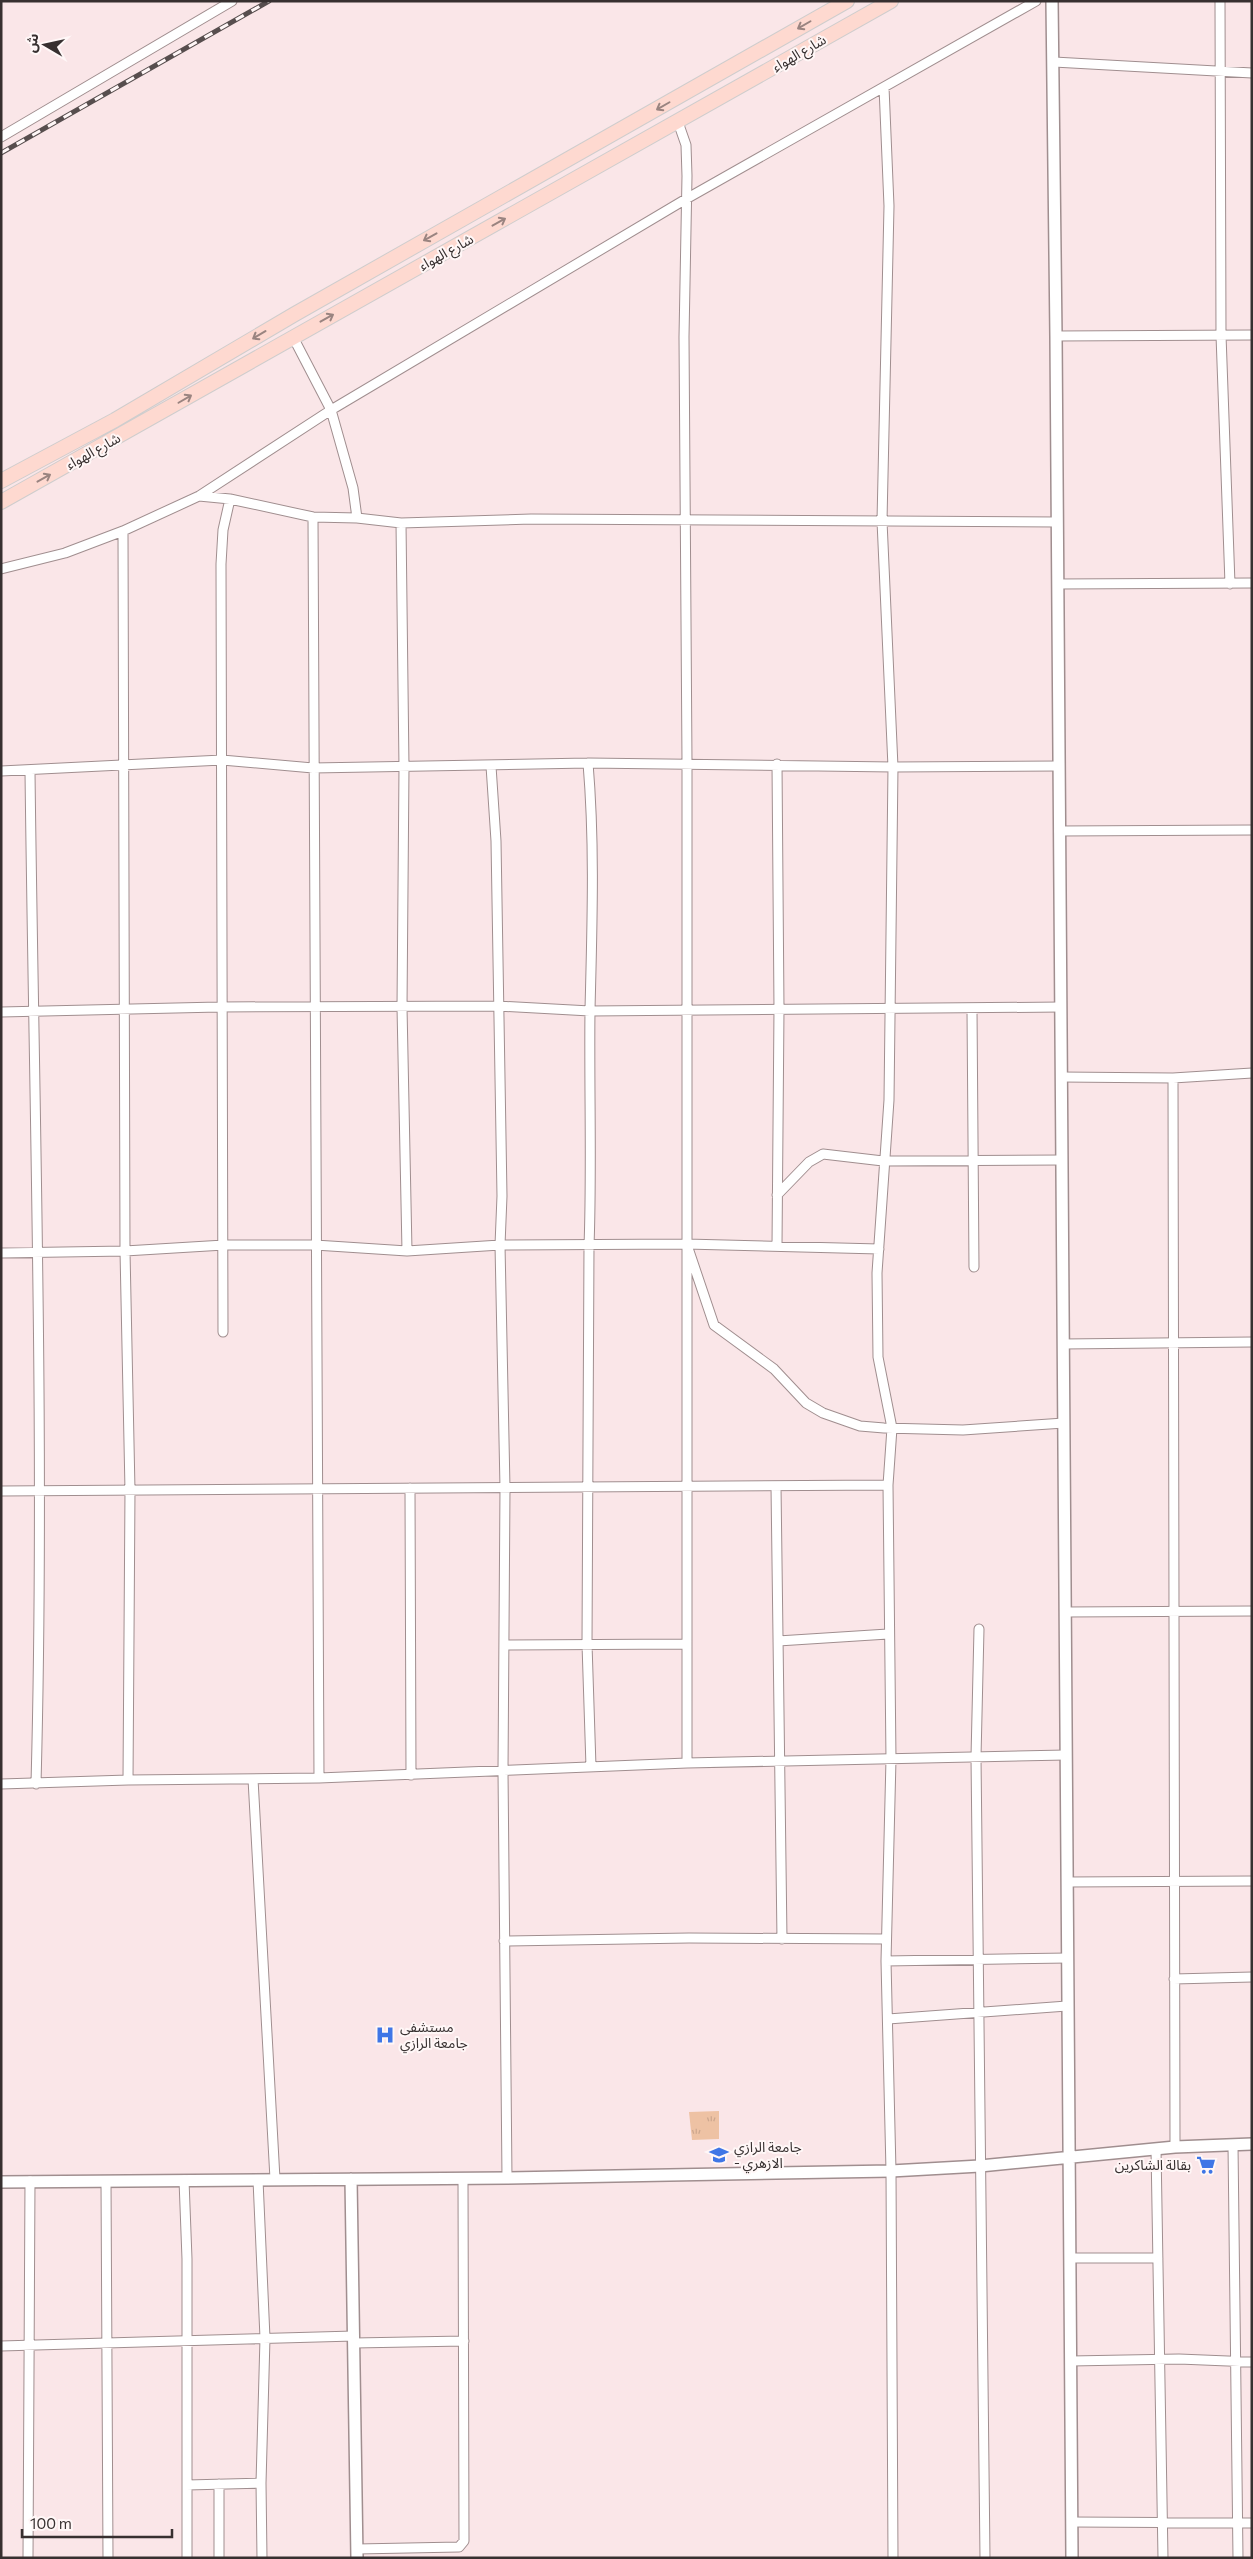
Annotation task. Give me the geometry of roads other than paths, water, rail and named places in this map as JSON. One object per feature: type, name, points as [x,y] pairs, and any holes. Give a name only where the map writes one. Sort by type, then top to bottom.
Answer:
[{"type":"main road","name":"شارع الهواء","points":[[1,481],[115,420],[319,300],[847,1]]},
{"type":"main road","name":"شارع الهواء","points":[[1,502],[891,1]]},
{"type":"street","points":[[1,137],[232,1]]},
{"type":"street","points":[[1,570],[65,553],[123,531],[199,496],[331,410],[686,198],[1036,1]]},
{"type":"street","points":[[1052,1],[1054,62],[1072,2558]]},
{"type":"street","points":[[1220,1],[1221,335],[1230,584]]},
{"type":"street","points":[[1054,62],[1220,73],[1252,73]]},
{"type":"street","points":[[884,87],[888,206],[882,521],[893,767],[889,1100],[877,1273],[878,1357],[892,1428],[888,1485],[888,1634],[891,1759],[886,1960],[891,2171],[893,2558]]},
{"type":"street","points":[[678,122],[686,145],[684,337],[687,762],[687,1762]]},
{"type":"street","points":[[1056,336],[1252,335]]},
{"type":"street","points":[[293,337],[331,410],[353,488],[356,518]]},
{"type":"street","points":[[199,496],[230,499],[313,517],[356,518],[401,523],[531,519],[1057,522]]},
{"type":"street","points":[[223,1332],[221,564],[223,530],[230,499]]},
{"type":"street","points":[[313,517],[319,1778]]},
{"type":"street","points":[[401,523],[404,767],[402,1007],[407,1251]]},
{"type":"street","points":[[123,531],[125,1251],[130,1490],[128,1780]]},
{"type":"street","points":[[1058,584],[1252,584]]},
{"type":"street","points":[[1,771],[222,760],[313,768],[687,762],[893,767],[1059,766]]},
{"type":"street","points":[[588,763],[593,818],[594,887],[590,1011],[592,1181],[589,1246],[587,1644],[591,1767]]},
{"type":"street","points":[[777,764],[779,1009],[777,1246]]},
{"type":"street","points":[[491,766],[496,841],[502,1196],[500,1245],[506,1488],[503,1772],[507,2178]]},
{"type":"street","points":[[30,771],[39,1491],[39,1652],[36,1784]]},
{"type":"street","points":[[1059,830],[1252,830]]},
{"type":"street","points":[[1,1012],[222,1007],[498,1006],[590,1011],[1061,1007]]},
{"type":"street","points":[[972,1009],[974,1267]]},
{"type":"street","points":[[1061,1077],[1173,1078],[1252,1073]]},
{"type":"street","points":[[1173,1078],[1174,2147]]},
{"type":"street","points":[[777,1195],[809,1162],[823,1154],[884,1161],[1062,1160]]},
{"type":"street","points":[[686,1244],[714,1325],[774,1370],[806,1403],[823,1413],[860,1426],[892,1428],[962,1430],[1064,1423]]},
{"type":"street","points":[[1,1253],[125,1251],[224,1245],[315,1245],[407,1251],[500,1245],[686,1244],[879,1249]]},
{"type":"street","points":[[1063,1344],[1252,1342]]},
{"type":"street","points":[[1,1491],[888,1485]]},
{"type":"street","points":[[776,1486],[782,1939]]},
{"type":"street","points":[[410,1488],[411,1775]]},
{"type":"street","points":[[1065,1612],[1252,1611]]},
{"type":"street","points":[[979,1629],[976,1756],[985,2558]]},
{"type":"street","points":[[778,1641],[888,1634]]},
{"type":"street","points":[[505,1645],[686,1644]]},
{"type":"street","points":[[1,1784],[128,1780],[319,1778],[503,1772],[687,1762],[1066,1755]]},
{"type":"street","points":[[253,1779],[275,2179]]},
{"type":"street","points":[[1067,1882],[1252,1881]]},
{"type":"street","points":[[504,1941],[886,1939]]},
{"type":"street","points":[[886,1960],[1068,1958]]},
{"type":"street","points":[[1174,1979],[1252,1977]]},
{"type":"street","points":[[888,2019],[1067,2006]]},
{"type":"street","points":[[1,2182],[507,2178],[891,2171],[980,2166],[1174,2147],[1252,2144]]},
{"type":"street","points":[[1233,2145],[1234,2362],[1238,2558]]},
{"type":"street","points":[[1156,2149],[1163,2558]]},
{"type":"street","points":[[352,2179],[357,2553],[458,2547],[464,2541],[463,2178]]},
{"type":"street","points":[[184,2180],[187,2340],[187,2558]]},
{"type":"street","points":[[258,2180],[265,2338],[261,2483],[262,2558]]},
{"type":"street","points":[[28,2558],[27,2346],[30,2181]]},
{"type":"street","points":[[106,2181],[108,2558]]},
{"type":"street","points":[[1070,2258],[1158,2258]]},
{"type":"street","points":[[1,2346],[265,2338],[464,2341]]},
{"type":"street","points":[[1071,2361],[1161,2359],[1252,2362]]},
{"type":"street","points":[[187,2484],[261,2483]]},
{"type":"street","points":[[219,2484],[219,2558]]},
{"type":"street","points":[[1072,2522],[1252,2523]]},
{"type":"railway","points":[[1,153],[269,1]]},
{"type":"place","name":"مستشفى جامعة الرازي","points":[[385,2035]]},
{"type":"place","name":"جامعة الرازي - الازهري","points":[[719,2155]]},
{"type":"place","name":"بقالة الشاكرين","points":[[1206,2165]]}]
